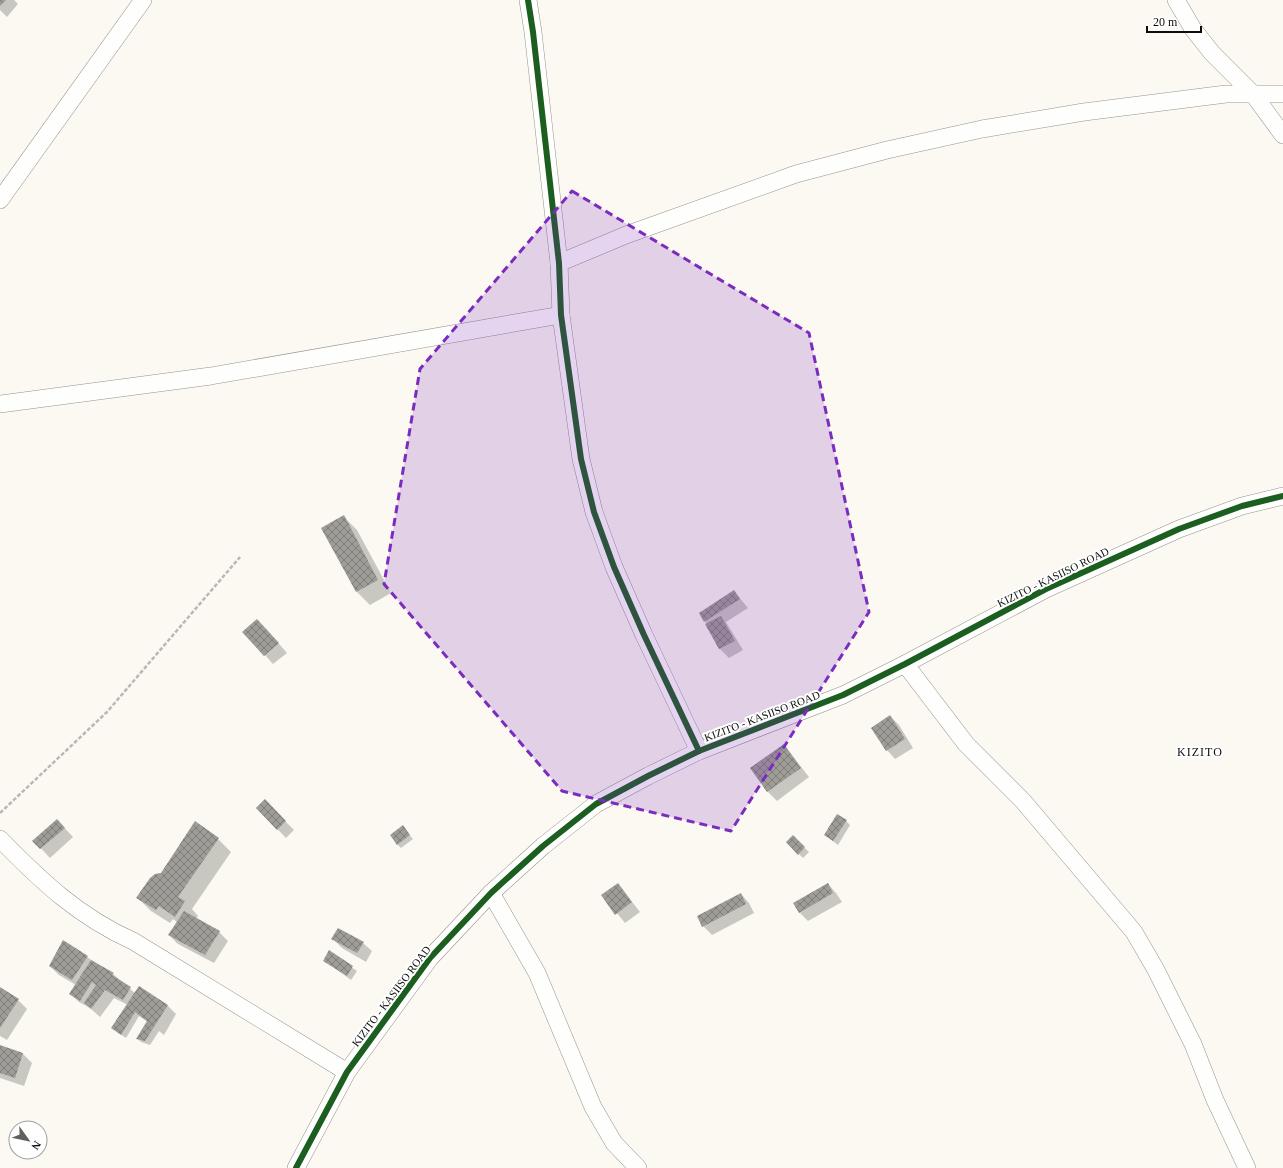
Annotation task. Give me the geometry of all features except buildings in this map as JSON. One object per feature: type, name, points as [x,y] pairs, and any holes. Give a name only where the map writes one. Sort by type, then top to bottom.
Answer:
[{"type":"street","points":[[0,200],[143,0]]},
{"type":"street","points":[[528,0],[558,263],[561,315],[581,459],[594,512],[614,567],[644,636],[699,751]]},
{"type":"street","points":[[1176,0],[1193,29],[1212,53],[1253,94],[1283,132]]},
{"type":"street","points":[[558,263],[626,235],[796,174],[887,150],[982,129],[1084,112],[1226,94],[1283,94]]},
{"type":"street","points":[[0,404],[211,376],[561,315]]},
{"type":"street","name":"KIZITO - KASIISO ROAD","points":[[296,1168],[347,1072],[430,958],[491,893],[543,846],[596,804],[699,751],[843,695],[905,664],[1046,589],[1179,529],[1242,506],[1283,496]]},
{"type":"street","points":[[905,664],[966,744],[1023,801],[1134,932],[1156,970],[1193,1044],[1215,1100],[1247,1168]]},
{"type":"street","points":[[0,839],[30,870],[63,900],[106,929],[133,941],[347,1072]]},
{"type":"street","points":[[491,893],[538,973],[593,1107],[614,1143],[638,1168]]},
{"type":"path","points":[[0,812],[107,712],[240,557]]},
{"type":"highlighted area","points":[[572,191],[809,333],[869,612],[731,831],[562,791],[384,584],[420,369]]},
{"type":"cycle path","points":[[528,0],[533,32],[559,263],[561,315],[581,459],[594,512],[614,567],[644,635],[699,751]]},
{"type":"cycle path","points":[[296,1168],[347,1072],[430,958],[491,893],[543,846],[596,804],[699,751],[843,695],[905,664],[1046,589],[1179,529],[1242,506],[1283,496]]},
{"type":"district","name":"KIZITO","points":[[1200,752]]}]
